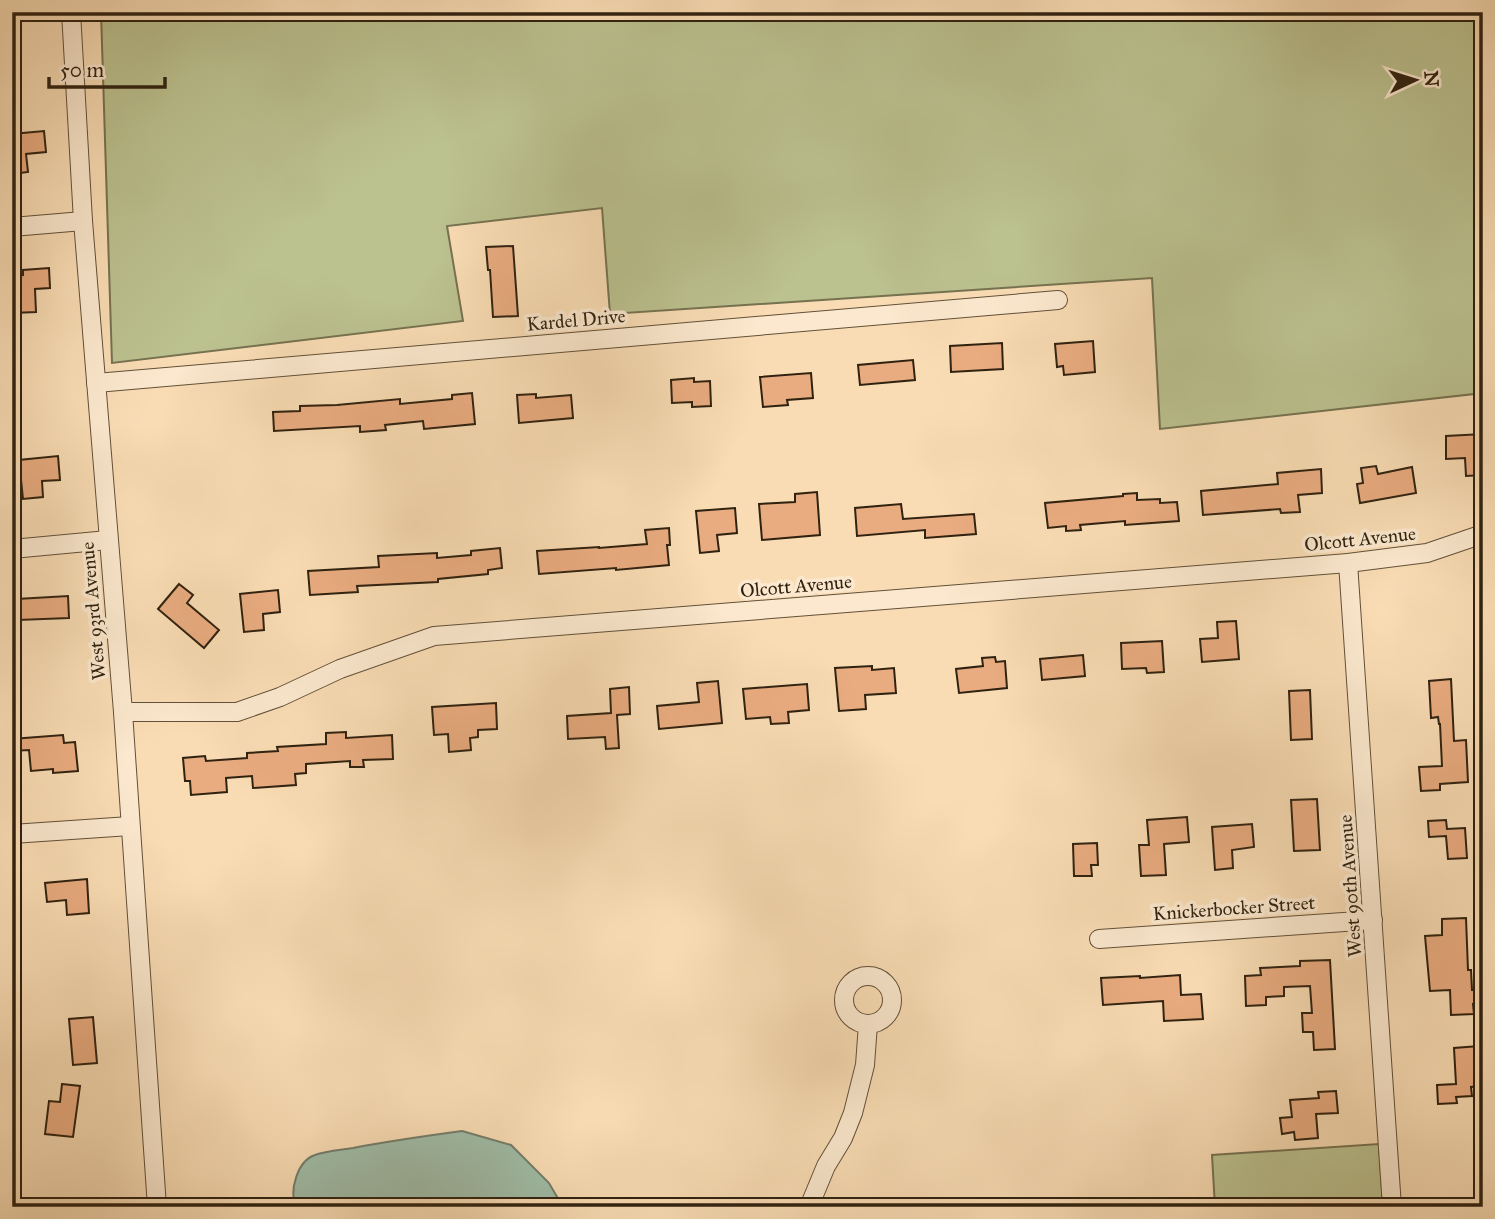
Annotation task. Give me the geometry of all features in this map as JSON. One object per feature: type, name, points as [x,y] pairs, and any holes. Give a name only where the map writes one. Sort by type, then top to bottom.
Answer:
[{"type":"street","name":"West 93rd Avenue","points":[[71,12],[83,222],[123,712],[157,1207]]},
{"type":"street","points":[[12,227],[83,222]]},
{"type":"street","name":"Kardel Drive","points":[[96,383],[1058,300]]},
{"type":"street","name":"Olcott Avenue","points":[[123,712],[237,712],[340,669],[434,636],[1348,563],[1427,553],[1483,534]]},
{"type":"street","points":[[12,549],[108,540]]},
{"type":"street","name":"West 90th Avenue","points":[[1348,563],[1392,1207]]},
{"type":"street","points":[[12,834],[130,826]]},
{"type":"street","name":"Knickerbocker Street","points":[[1099,939],[1373,920]]},
{"type":"street","points":[[809,1207],[853,1113],[865,1065],[868,1024]]},
{"type":"green space","points":[[101,12],[1483,12],[1483,393],[1160,429],[1152,278],[610,314],[602,208],[447,226],[463,321],[112,363]]},
{"type":"green space","points":[[1379,1144],[1383,1207],[1215,1207],[1212,1155]]},
{"type":"shaded area","points":[[462,1131],[511,1145],[549,1183],[563,1207],[296,1207],[293,1193],[296,1177],[303,1163],[315,1155]]},
{"type":"building","points":[[44,131],[46,152],[26,154],[28,172],[12,174],[12,134]]},
{"type":"building","points":[[513,246],[518,316],[493,317],[486,247]]},
{"type":"building","points":[[49,268],[50,288],[35,289],[36,312],[13,313],[12,276],[23,275],[23,270]]},
{"type":"building","points":[[1093,341],[1095,372],[1064,375],[1063,366],[1057,367],[1055,344]]},
{"type":"building","points":[[1002,343],[1003,369],[951,372],[950,346]]},
{"type":"building","points":[[913,360],[915,380],[860,385],[858,365]]},
{"type":"building","points":[[811,373],[813,398],[787,400],[788,405],[763,407],[760,377]]},
{"type":"building","points":[[694,378],[694,382],[710,381],[711,406],[692,407],[692,402],[672,403],[671,380]]},
{"type":"building","points":[[472,393],[475,424],[424,429],[423,421],[385,425],[386,430],[360,432],[360,426],[274,431],[273,412],[300,411],[300,406],[400,399],[400,404],[452,399],[452,395]]},
{"type":"building","points":[[536,394],[536,398],[571,395],[573,418],[519,423],[517,395]]},
{"type":"building","points":[[1483,434],[1483,475],[1466,476],[1465,458],[1446,459],[1446,436]]},
{"type":"building","points":[[58,456],[60,480],[42,481],[43,497],[23,499],[19,460]]},
{"type":"building","points":[[1376,466],[1378,474],[1412,467],[1416,493],[1360,503],[1357,484],[1363,483],[1361,468]]},
{"type":"building","points":[[1321,469],[1322,493],[1298,495],[1300,512],[1281,513],[1280,509],[1203,515],[1201,491],[1278,484],[1277,473]]},
{"type":"building","points":[[817,492],[820,535],[762,540],[759,504],[795,502],[795,494]]},
{"type":"building","points":[[1137,493],[1137,500],[1160,499],[1160,503],[1177,502],[1179,521],[1125,525],[1125,521],[1080,525],[1081,530],[1066,531],[1066,526],[1048,528],[1045,503]]},
{"type":"building","points":[[901,504],[903,519],[974,514],[976,534],[925,538],[925,530],[857,536],[855,508]]},
{"type":"building","points":[[735,508],[737,533],[717,535],[719,551],[700,553],[696,511]]},
{"type":"building","points":[[669,528],[669,565],[539,574],[537,551],[647,544],[645,530]]},
{"type":"building","points":[[500,548],[502,568],[488,570],[488,574],[438,579],[438,582],[357,586],[358,592],[310,595],[308,571],[379,567],[378,556],[437,553],[437,558],[471,555],[471,551]]},
{"type":"building","points":[[179,584],[193,595],[187,603],[219,630],[204,648],[158,609]]},
{"type":"building","points":[[278,590],[280,612],[263,614],[264,630],[244,632],[240,594]]},
{"type":"building","points":[[68,596],[69,618],[18,620],[17,599]]},
{"type":"building","points":[[1236,621],[1239,659],[1202,662],[1200,639],[1218,638],[1217,622]]},
{"type":"building","points":[[1162,641],[1164,672],[1147,673],[1146,668],[1122,669],[1121,643]]},
{"type":"building","points":[[1083,655],[1085,676],[1042,680],[1040,659]]},
{"type":"building","points":[[995,657],[996,662],[1005,661],[1007,688],[959,693],[956,669],[983,666],[982,658]]},
{"type":"building","points":[[872,666],[872,670],[894,668],[896,693],[865,695],[866,709],[839,711],[835,668]]},
{"type":"building","points":[[1451,679],[1454,741],[1466,740],[1468,782],[1440,784],[1440,790],[1421,791],[1419,767],[1442,766],[1440,724],[1438,717],[1431,718],[1429,681]]},
{"type":"building","points":[[718,681],[722,723],[659,729],[657,706],[699,702],[697,683]]},
{"type":"building","points":[[807,684],[809,710],[788,712],[789,723],[771,724],[770,717],[746,719],[743,689]]},
{"type":"building","points":[[629,687],[630,714],[617,715],[619,748],[606,749],[605,737],[568,739],[567,716],[611,713],[610,689]]},
{"type":"building","points":[[1310,690],[1312,739],[1291,740],[1289,691]]},
{"type":"building","points":[[496,703],[497,729],[478,730],[478,737],[470,738],[471,750],[449,752],[448,734],[434,735],[432,707]]},
{"type":"building","points":[[346,732],[346,738],[392,735],[393,759],[363,760],[364,767],[350,767],[350,761],[306,764],[306,773],[295,774],[296,785],[253,788],[252,776],[226,778],[227,792],[191,795],[190,781],[185,781],[183,758],[205,756],[206,761],[247,758],[247,753],[278,751],[277,747],[326,744],[326,733]]},
{"type":"building","points":[[63,735],[64,743],[75,742],[78,771],[31,771],[29,750],[12,751],[12,739]]},
{"type":"building","points":[[1317,799],[1320,850],[1294,851],[1291,800]]},
{"type":"building","points":[[1187,817],[1189,842],[1164,844],[1166,875],[1141,876],[1139,845],[1149,845],[1147,820]]},
{"type":"building","points":[[1446,820],[1447,829],[1465,828],[1467,858],[1448,859],[1446,836],[1429,837],[1428,821]]},
{"type":"building","points":[[1252,824],[1254,847],[1232,850],[1233,868],[1215,870],[1212,827]]},
{"type":"building","points":[[1097,843],[1098,865],[1091,865],[1092,876],[1074,876],[1073,844]]},
{"type":"building","points":[[87,879],[89,913],[67,915],[66,900],[47,902],[45,883]]},
{"type":"building","points":[[1466,918],[1468,970],[1471,970],[1472,990],[1483,990],[1483,1003],[1473,1004],[1474,1014],[1451,1015],[1450,990],[1430,991],[1425,936],[1442,935],[1442,919]]},
{"type":"building","points":[[1330,960],[1335,1049],[1314,1050],[1313,1032],[1303,1032],[1302,1013],[1312,1013],[1310,986],[1284,987],[1284,996],[1266,997],[1266,1005],[1246,1006],[1245,976],[1261,975],[1260,968],[1300,966],[1300,961]]},
{"type":"building","points":[[1180,975],[1181,995],[1201,994],[1203,1019],[1164,1021],[1163,1001],[1103,1005],[1101,978]]},
{"type":"building","points":[[93,1017],[97,1063],[73,1065],[69,1019]]},
{"type":"building","points":[[1479,1046],[1479,1051],[1483,1050],[1482,1086],[1471,1087],[1472,1096],[1456,1097],[1457,1103],[1438,1104],[1437,1085],[1456,1084],[1454,1048]]},
{"type":"building","points":[[62,1084],[80,1086],[73,1137],[45,1134],[49,1101],[60,1102]]},
{"type":"building","points":[[1336,1091],[1338,1113],[1316,1114],[1318,1138],[1295,1140],[1294,1132],[1282,1134],[1280,1118],[1292,1117],[1290,1100],[1319,1098],[1318,1092]]}]
